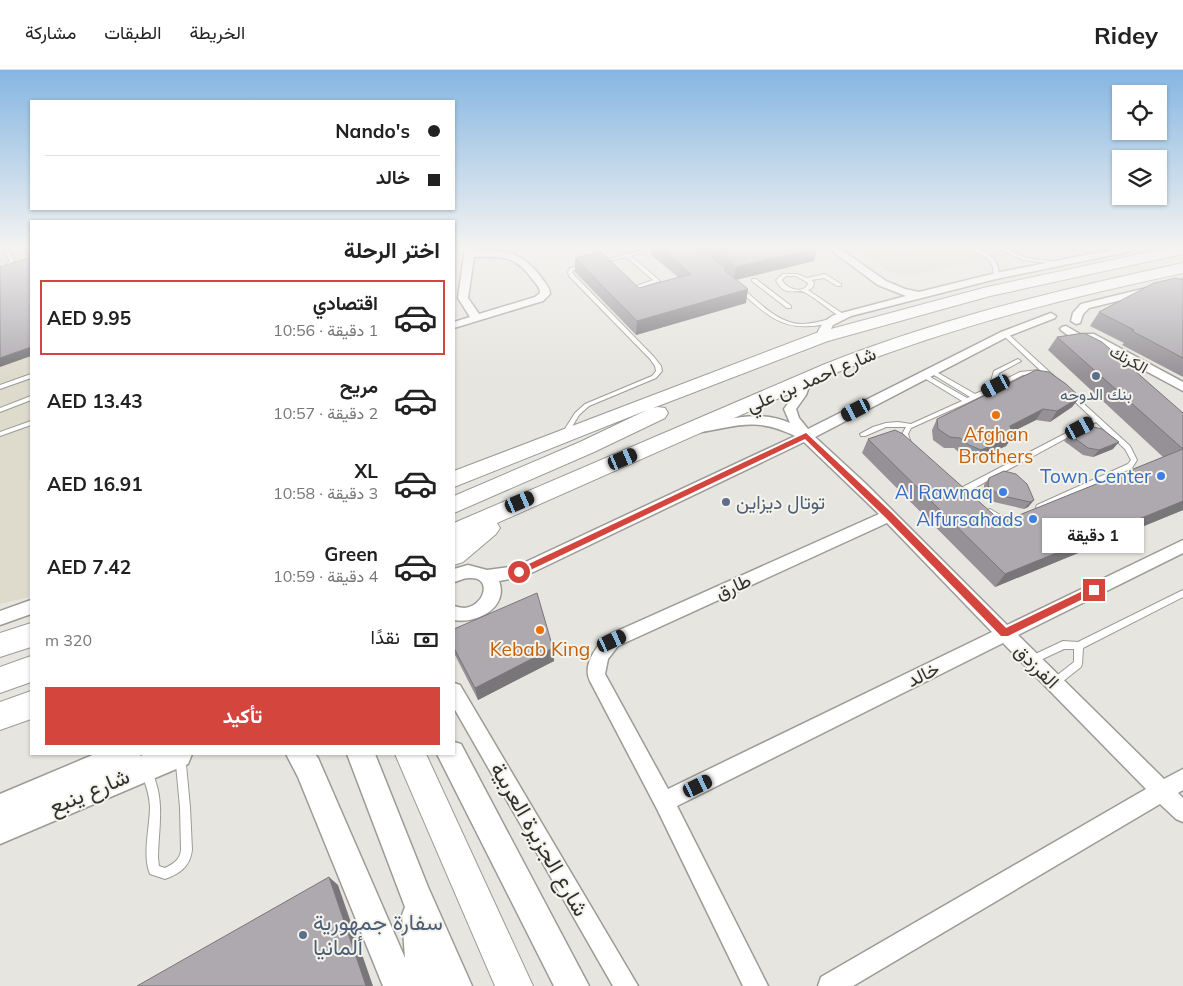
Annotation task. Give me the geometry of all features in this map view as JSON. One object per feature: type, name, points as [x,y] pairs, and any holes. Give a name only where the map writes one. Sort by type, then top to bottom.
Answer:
[{"type":"main road","name":"شارع احمد بن علي","points":[[457,477],[680,390],[826,329],[993,291]]},
{"type":"main road","name":"شارع احمد بن علي","points":[[455,533],[520,502],[805,380],[916,337],[986,315],[1083,291]]},
{"type":"main road","points":[[1072,294],[1101,291]]},
{"type":"main road","points":[[455,505],[647,419],[661,410],[680,390]]},
{"type":"main road","points":[[455,554],[520,502]]},
{"type":"main road","points":[[0,645],[30,634]]},
{"type":"main road","points":[[0,680],[30,669]]},
{"type":"main road","points":[[0,702],[30,692]]},
{"type":"main road","points":[[0,716],[30,705]]},
{"type":"main road","name":"شارع ينبع","points":[[0,809],[135,761],[173,755]]},
{"type":"main road","points":[[301,755],[308,768],[400,986]]},
{"type":"main road","points":[[362,755],[416,895],[455,986]]},
{"type":"main road","points":[[410,755],[514,986]]},
{"type":"main road","name":"شارع الجزيرة العربية","points":[[453,755],[572,986]]},
{"type":"main road","name":"شارع ينبع","points":[[0,829],[135,761]]},
{"type":"main road","points":[[416,895],[424,986]]},
{"type":"street","points":[[464,291],[463,298],[471,320]]},
{"type":"street","points":[[455,325],[539,299],[545,294],[545,291]]},
{"type":"street","points":[[888,291],[888,302]]},
{"type":"street","points":[[898,291],[922,294]]},
{"type":"street","name":"شارع احمد بن علي","points":[[826,329],[841,315],[935,291]]},
{"type":"street","points":[[1020,328],[1068,323],[1085,306],[1147,291]]},
{"type":"street","points":[[457,617],[483,609],[493,596],[519,572],[806,436],[1005,334],[1051,316],[1049,319],[1051,323],[1068,323]]},
{"type":"street","points":[[455,333],[471,320]]},
{"type":"street","name":"الكرنك","points":[[1068,323],[1111,362]]},
{"type":"street","name":"الكرنك","points":[[1068,323],[1113,350],[1183,387]]},
{"type":"street","name":"الفرزدق","points":[[805,380],[800,395],[790,408],[792,417],[806,436],[889,516],[1183,812]]},
{"type":"street","name":"الفرزدق","points":[[692,430],[750,420],[766,420],[778,423],[806,436]]},
{"type":"street","name":"طارق","points":[[664,802],[596,675],[600,656],[612,641],[889,516]]},
{"type":"street","name":"خالد","points":[[664,802],[1183,546]]},
{"type":"street","points":[[455,576],[473,571],[487,576],[519,572]]},
{"type":"street","points":[[487,576],[492,582],[493,596]]},
{"type":"street","points":[[0,618],[30,607]]},
{"type":"street","name":"شارع الجزيرة العربية","points":[[455,693],[626,986]]},
{"type":"street","points":[[830,986],[1183,779]]},
{"type":"street","points":[[664,802],[756,986]]},
{"type":"lane","points":[[564,435],[577,414],[587,405],[654,377],[659,371],[652,358],[588,291]]},
{"type":"lane","points":[[742,291],[782,322],[793,326],[812,326],[826,329]]},
{"type":"lane","points":[[768,291],[789,307]]},
{"type":"lane","points":[[806,291],[841,315]]},
{"type":"lane","points":[[1005,334],[1059,383]]},
{"type":"lane","points":[[996,386],[994,381],[996,372],[1018,361]]},
{"type":"lane","points":[[918,452],[905,438],[906,430],[911,426],[1022,373],[1046,371]]},
{"type":"lane","points":[[927,373],[975,397]]},
{"type":"lane","points":[[927,373],[966,401]]},
{"type":"lane","points":[[0,387],[30,376]]},
{"type":"lane","points":[[1033,510],[1133,463],[1131,452],[1065,389]]},
{"type":"lane","points":[[0,410],[30,398]]},
{"type":"lane","points":[[964,490],[1097,419]]},
{"type":"lane","points":[[863,434],[876,426],[889,423],[911,426]]},
{"type":"lane","points":[[0,434],[30,426]]},
{"type":"lane","points":[[956,484],[971,496]]},
{"type":"lane","points":[[985,508],[996,517],[1006,520],[1024,515]]},
{"type":"lane","points":[[1032,660],[1057,646],[1079,646],[1183,593]]},
{"type":"lane","points":[[1054,683],[1078,664],[1079,646]]},
{"type":"lane","points":[[135,761],[153,786],[152,860],[154,870],[165,874],[177,868],[186,856],[183,772],[179,755]]},
{"type":"shaded area","points":[[0,291],[30,291],[29,597],[0,604]]},
{"type":"building","points":[[0,291],[30,291],[30,347],[0,358]]},
{"type":"building","points":[[607,291],[742,291],[637,321]]},
{"type":"building","points":[[1139,291],[1183,291],[1183,358],[1132,331],[1134,330],[1099,312]]},
{"type":"building","points":[[1084,333],[1102,342],[1183,413],[1183,449],[1057,337]]},
{"type":"building","points":[[1036,370],[1049,372],[1080,397],[1057,411],[1043,409],[1010,426],[1013,436],[981,450],[969,445],[960,438],[950,437],[938,429],[937,419]]},
{"type":"building","points":[[1089,426],[1102,429],[1119,442],[1099,450],[1088,448],[1069,434]]},
{"type":"building","points":[[895,430],[903,434],[1002,522],[1183,449],[1183,501],[1005,574],[868,439]]},
{"type":"building","points":[[1004,471],[1016,474],[1027,484],[1034,500],[1030,502],[999,495],[988,486],[989,478]]},
{"type":"building","points":[[537,593],[553,648],[475,688],[455,650],[455,629]]},
{"type":"building","name":"سفارة جمهورية ألمانيا","points":[[329,877],[366,986],[137,986]]},
{"type":"place","name":"بنك الدوحه","points":[[1096,376]]},
{"type":"place","name":"Afghan Brothers","points":[[996,415]]},
{"type":"place","name":"Town Center","points":[[1161,476]]},
{"type":"place","name":"Al Rawnaq","points":[[1003,492]]},
{"type":"place","name":"توتال ديزاين","points":[[726,502]]},
{"type":"place","name":"Alfursahads","points":[[1033,519]]},
{"type":"place","name":"Kebab King","points":[[540,630]]},
{"type":"place","name":"سفارة جمهورية ألمانيا","points":[[303,935]]},
{"type":"route","points":[[519,572],[806,436],[836,463],[1005,633],[1094,590]]}]
